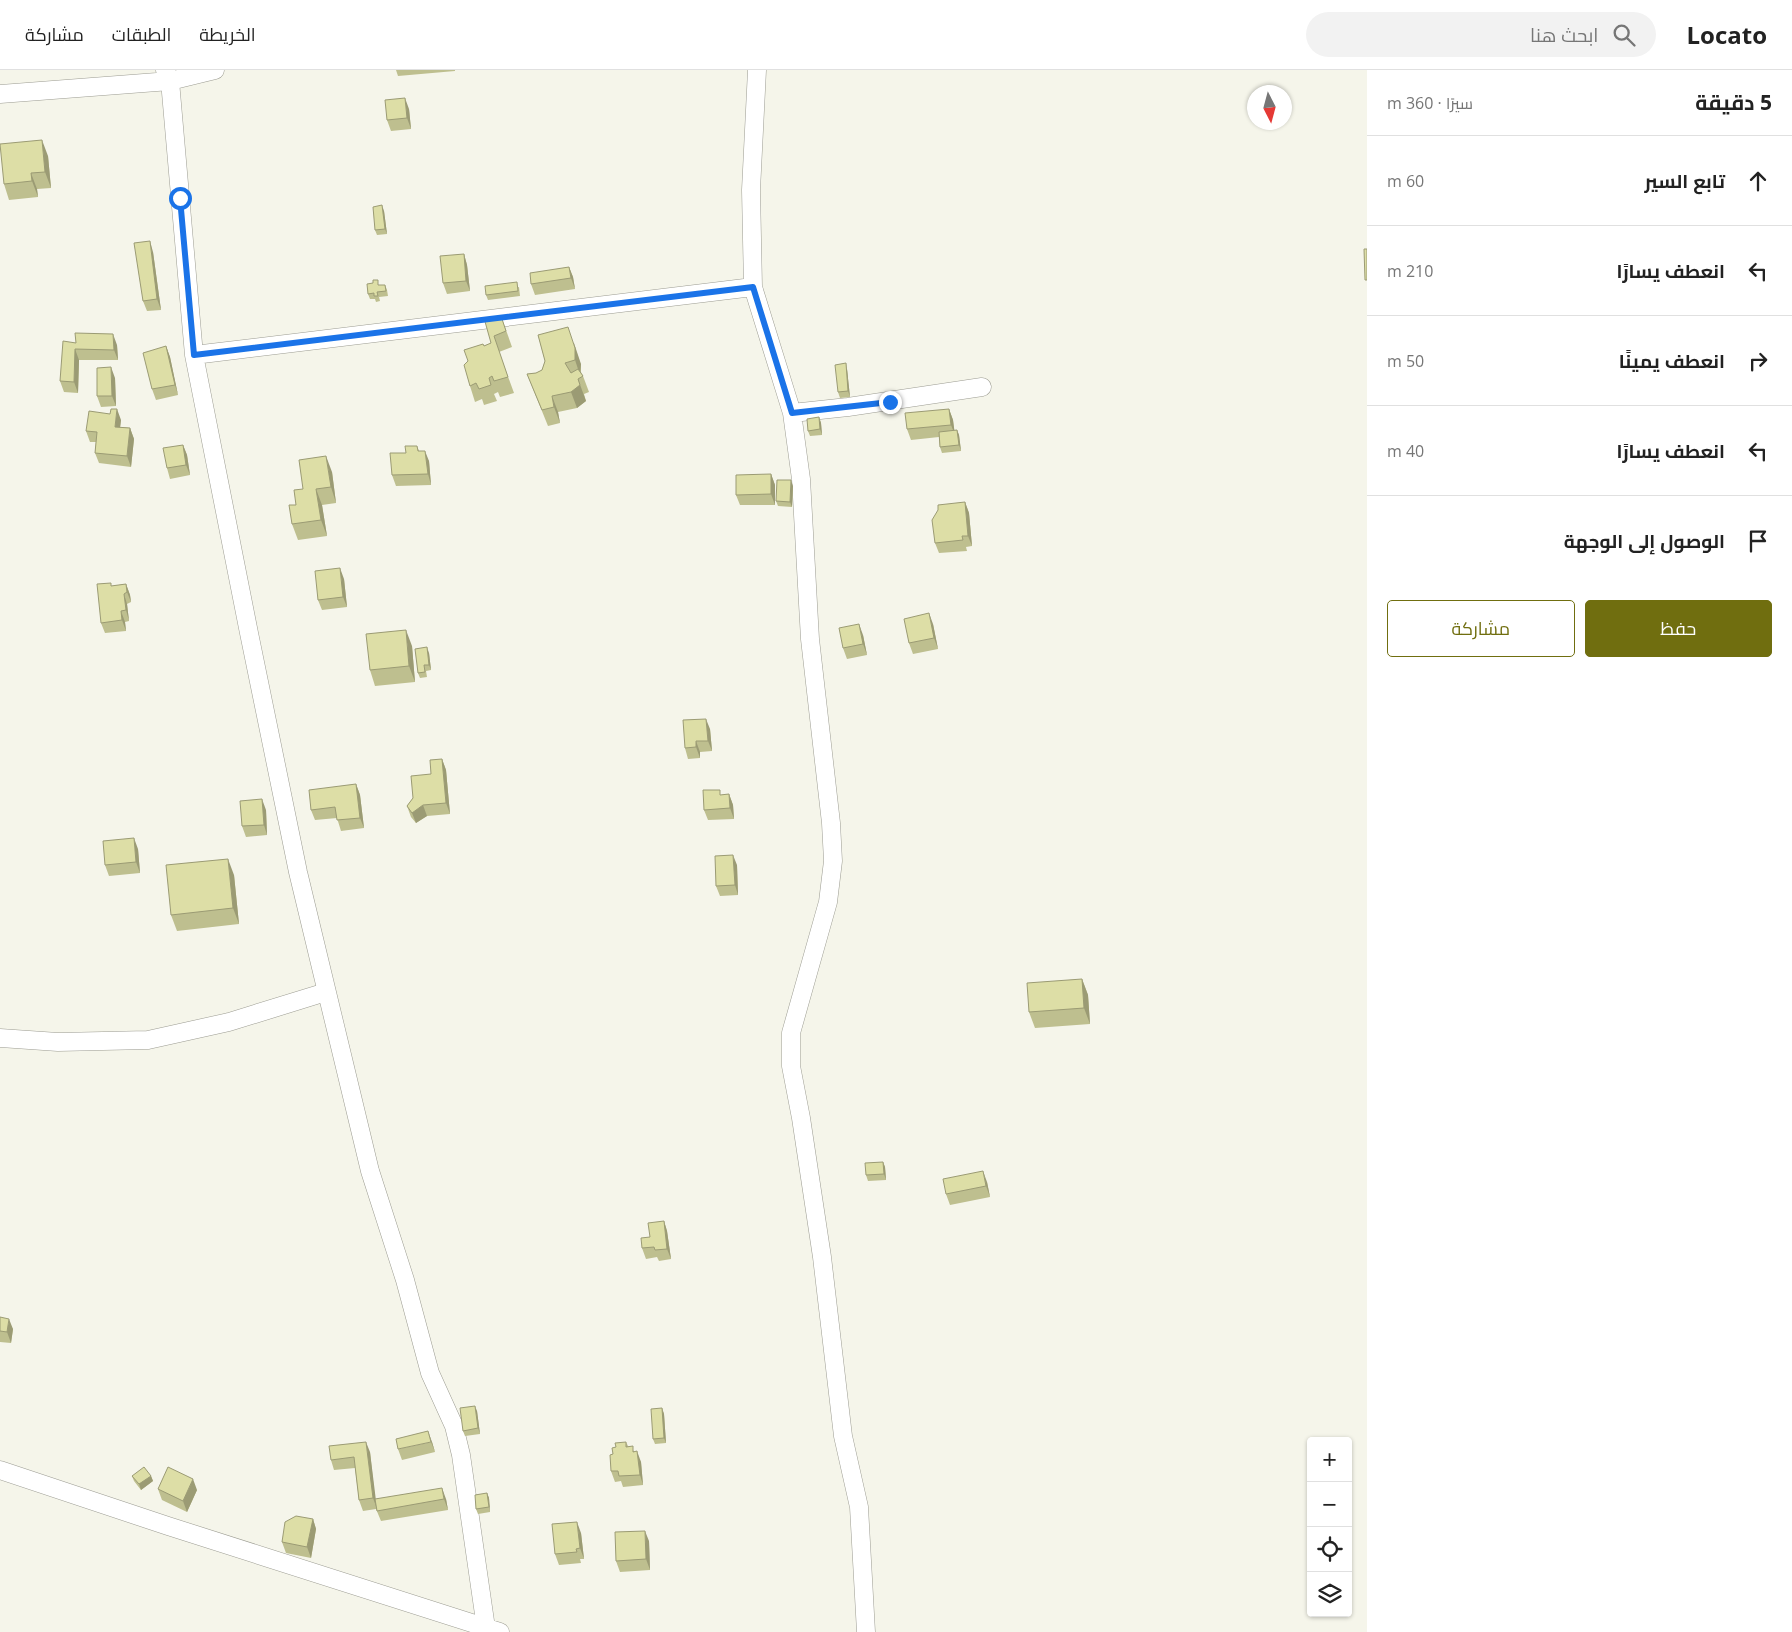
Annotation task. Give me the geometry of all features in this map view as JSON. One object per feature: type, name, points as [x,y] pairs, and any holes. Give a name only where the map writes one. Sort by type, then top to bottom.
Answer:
[{"type":"street","points":[[0,94],[215,70]]},
{"type":"street","points":[[757,70],[751,190],[753,287],[792,413],[802,479],[810,639],[831,823],[833,861],[828,902],[791,1033],[791,1066],[801,1118],[822,1257],[843,1436],[859,1507],[866,1632]]},
{"type":"street","points":[[0,1470],[493,1630],[454,1426],[430,1373],[405,1280],[370,1171],[294,853],[194,355],[168,76]]},
{"type":"street","points":[[194,355],[753,287]]},
{"type":"street","points":[[792,413],[982,388]]},
{"type":"street","points":[[0,1038],[58,1042],[148,1040],[228,1022],[326,992]]},
{"type":"building","points":[[405,98],[407,118],[387,120],[385,100]]},
{"type":"building","points":[[42,140],[45,172],[31,173],[32,181],[4,184],[0,144]]},
{"type":"building","points":[[382,205],[385,229],[375,230],[373,207]]},
{"type":"building","points":[[150,241],[157,299],[143,301],[134,243]]},
{"type":"building","points":[[1364,249],[1367,249],[1367,280],[1365,280]]},
{"type":"building","points":[[464,254],[466,281],[443,283],[440,256]]},
{"type":"building","points":[[569,267],[571,278],[531,284],[530,273]]},
{"type":"building","points":[[373,280],[378,280],[378,285],[385,285],[386,291],[377,292],[378,296],[374,296],[374,293],[368,294],[367,284],[373,283]]},
{"type":"building","points":[[517,282],[518,291],[486,295],[485,286]]},
{"type":"building","points":[[501,316],[506,331],[494,336],[508,377],[494,381],[492,376],[489,378],[491,385],[479,389],[476,383],[470,386],[464,365],[468,361],[464,350],[491,343],[484,318]]},
{"type":"building","points":[[568,327],[575,348],[575,360],[565,363],[571,373],[578,369],[583,376],[578,379],[580,385],[571,392],[552,396],[554,407],[542,410],[527,374],[542,370],[545,361],[538,335]]},
{"type":"building","points":[[75,333],[113,334],[114,350],[75,349],[74,382],[60,381],[63,341],[76,343]]},
{"type":"building","points":[[166,346],[175,385],[152,389],[143,353]]},
{"type":"building","points":[[846,363],[848,391],[838,392],[835,365]]},
{"type":"building","points":[[111,367],[112,396],[97,396],[97,368]]},
{"type":"building","points":[[111,409],[117,409],[115,427],[130,428],[127,456],[95,453],[97,432],[86,431],[89,411],[110,414]]},
{"type":"building","points":[[949,409],[951,425],[907,429],[905,413]]},
{"type":"building","points":[[819,417],[820,429],[808,431],[807,419]]},
{"type":"building","points":[[957,430],[959,445],[940,447],[939,432]]},
{"type":"building","points":[[183,445],[186,465],[167,468],[163,448]]},
{"type":"building","points":[[405,446],[417,446],[418,451],[425,451],[428,474],[392,475],[390,453],[406,453]]},
{"type":"building","points":[[326,456],[331,487],[316,489],[321,520],[292,524],[289,505],[296,505],[294,490],[303,489],[299,460]]},
{"type":"building","points":[[771,474],[771,494],[736,495],[736,475]]},
{"type":"building","points":[[777,480],[791,480],[790,502],[776,501]]},
{"type":"building","points":[[965,502],[968,536],[962,536],[963,540],[935,543],[932,520],[938,510],[938,505]]},
{"type":"building","points":[[340,568],[343,597],[318,600],[315,571]]},
{"type":"building","points":[[111,583],[111,586],[126,584],[127,592],[124,594],[126,610],[121,611],[122,620],[101,623],[97,584]]},
{"type":"building","points":[[929,613],[934,638],[909,643],[904,619]]},
{"type":"building","points":[[859,624],[863,644],[843,648],[839,628]]},
{"type":"building","points":[[406,630],[409,666],[370,670],[366,634]]},
{"type":"building","points":[[427,647],[429,665],[424,665],[425,672],[418,673],[415,649]]},
{"type":"building","points":[[706,719],[708,741],[696,741],[696,747],[685,748],[683,720]]},
{"type":"building","points":[[442,759],[446,803],[423,805],[412,813],[407,806],[413,798],[411,776],[431,774],[430,760]]},
{"type":"building","points":[[356,784],[360,818],[337,820],[335,807],[311,810],[309,790]]},
{"type":"building","points":[[703,790],[720,790],[720,795],[729,794],[730,808],[704,810]]},
{"type":"building","points":[[262,799],[264,825],[242,826],[240,801]]},
{"type":"building","points":[[134,838],[136,862],[105,865],[103,841]]},
{"type":"building","points":[[733,855],[735,885],[716,886],[715,856]]},
{"type":"building","points":[[228,859],[233,908],[171,915],[166,865]]},
{"type":"building","points":[[1082,979],[1084,1008],[1029,1012],[1027,983]]},
{"type":"building","points":[[883,1162],[884,1174],[866,1175],[865,1163]]},
{"type":"building","points":[[983,1171],[986,1186],[946,1194],[943,1179]]},
{"type":"building","points":[[664,1221],[667,1249],[642,1248],[641,1238],[650,1237],[648,1223]]},
{"type":"building","points":[[0,1317],[9,1319],[7,1332],[0,1331]]},
{"type":"building","points":[[475,1406],[478,1428],[463,1431],[460,1408]]},
{"type":"building","points":[[662,1408],[664,1438],[653,1439],[651,1409]]},
{"type":"building","points":[[428,1431],[431,1442],[398,1449],[396,1439]]},
{"type":"building","points":[[366,1442],[373,1498],[359,1500],[354,1457],[331,1460],[329,1446]]},
{"type":"building","points":[[626,1442],[626,1447],[633,1446],[633,1452],[637,1451],[640,1475],[619,1476],[618,1471],[611,1471],[610,1455],[613,1454],[612,1448],[616,1447],[615,1443]]},
{"type":"building","points":[[144,1467],[151,1476],[139,1484],[132,1476]]},
{"type":"building","points":[[168,1467],[193,1479],[183,1501],[158,1489]]},
{"type":"building","points":[[442,1488],[444,1499],[377,1511],[375,1499]]},
{"type":"building","points":[[487,1493],[489,1507],[476,1509],[475,1495]]},
{"type":"building","points":[[296,1516],[313,1519],[307,1547],[282,1542],[285,1522]]},
{"type":"building","points":[[577,1522],[580,1548],[576,1549],[577,1552],[555,1554],[552,1524]]},
{"type":"building","points":[[645,1531],[646,1559],[616,1561],[615,1532]]},
{"type":"route","points":[[180,198],[194,355],[753,287],[792,413],[890,402]]}]
